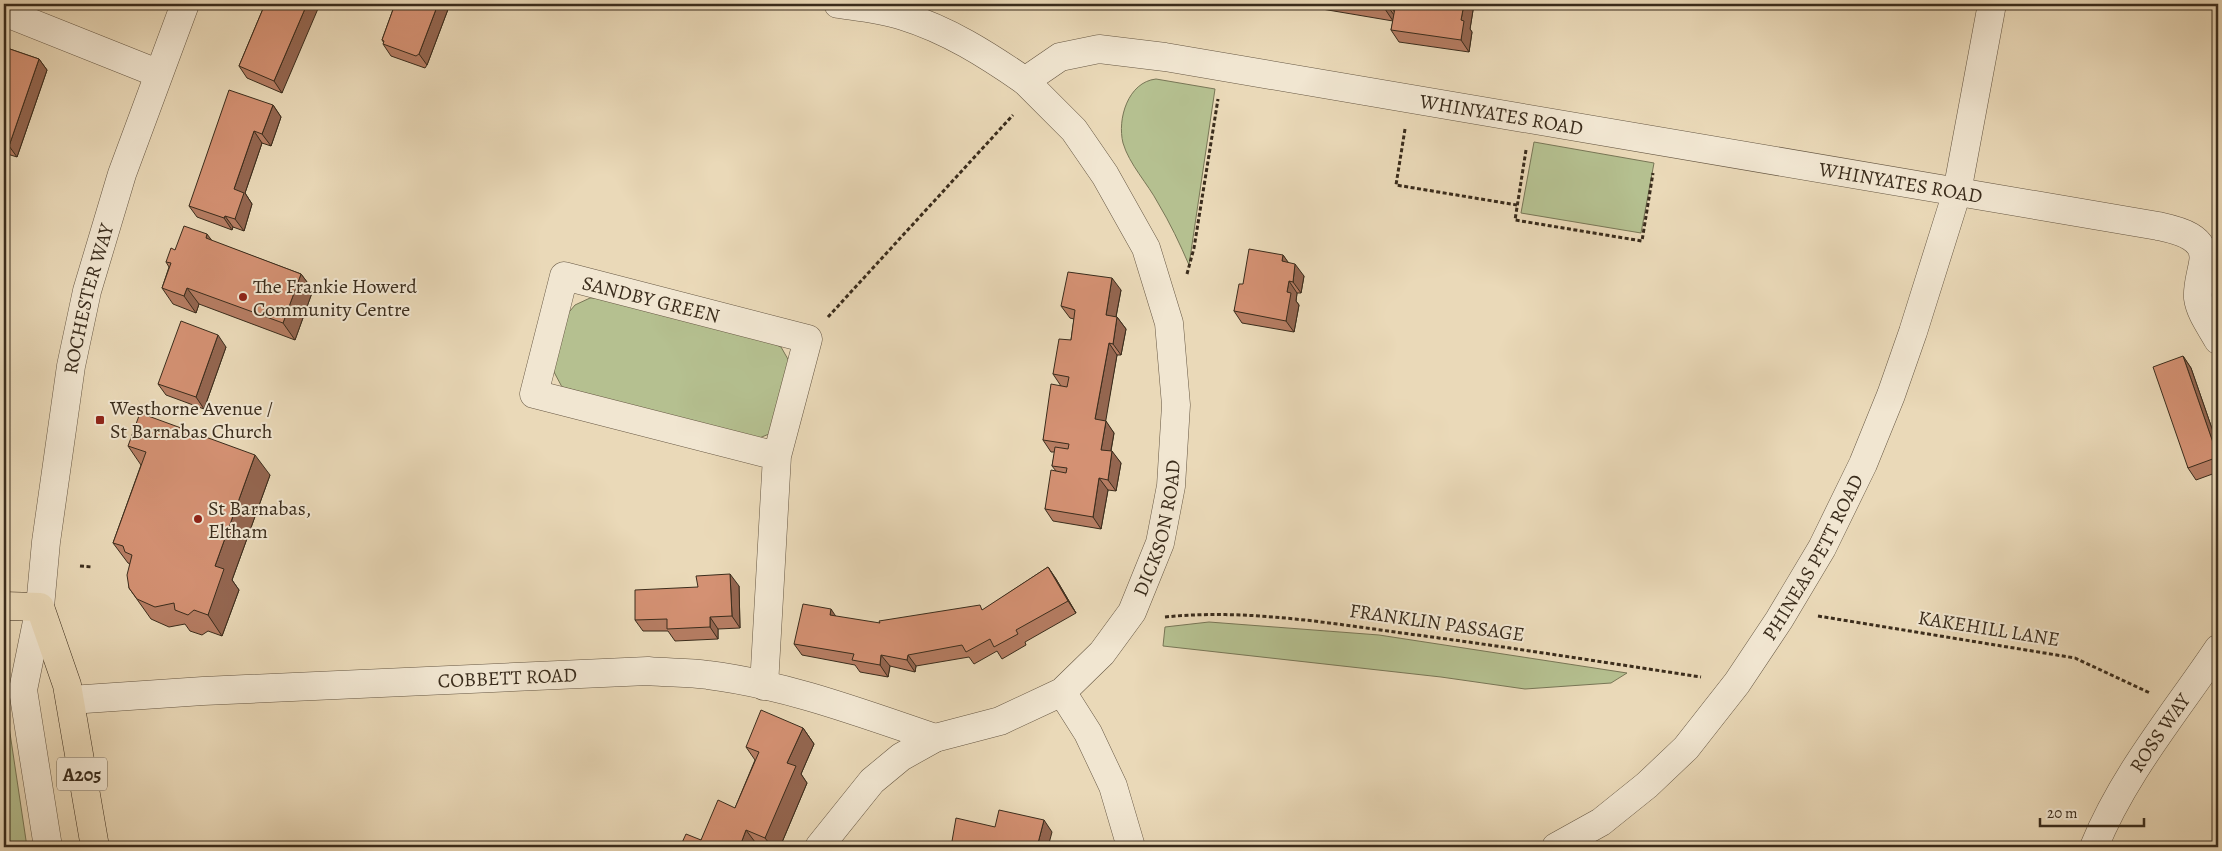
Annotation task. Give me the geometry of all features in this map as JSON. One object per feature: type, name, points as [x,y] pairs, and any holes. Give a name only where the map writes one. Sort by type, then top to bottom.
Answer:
[{"type":"highway","points":[[4,606],[40,606]]},
{"type":"highway","name":"ROCHESTER WAY","points":[[40,606],[67,685],[95,847]]},
{"type":"street","name":"ROCHESTER WAY","points":[[48,847],[23,690],[40,606],[56,464],[77,338],[87,291],[122,174],[157,73],[185,4]]},
{"type":"street","points":[[838,4],[901,9],[988,54],[1030,86]]},
{"type":"street","name":"PHINEAS PETT ROAD","points":[[1556,847],[1601,822],[1647,785],[1686,748],[1737,683],[1785,610],[1822,548],[1863,464],[1891,395],[1957,192],[1991,10]]},
{"type":"street","points":[[4,12],[157,73]]},
{"type":"street","name":"WHINYATES ROAD","points":[[1030,86],[1060,58],[1099,49],[1223,67],[2158,226],[2186,233],[2198,243],[2204,260],[2199,280],[2198,299],[2205,318],[2218,340]]},
{"type":"street","name":"DICKSON ROAD","points":[[819,847],[872,781],[901,757],[935,738],[1000,721],[1062,692],[1102,653],[1132,612],[1160,543],[1171,486],[1176,405],[1169,323],[1146,248],[1105,175],[1074,130],[1030,86]]},
{"type":"street","name":"SANDBY GREEN","points":[[777,456],[534,394],[564,276],[808,339]]},
{"type":"street","points":[[764,686],[777,456],[808,339]]},
{"type":"street","name":"ROSS WAY","points":[[2094,847],[2116,802],[2150,747],[2218,649]]},
{"type":"street","name":"COBBETT ROAD","points":[[70,700],[223,690],[648,672],[708,675],[764,686],[824,700],[935,738]]},
{"type":"street","points":[[1062,692],[1088,733],[1113,786],[1131,847]]},
{"type":"path","points":[[1160,293],[1188,274],[1223,67]]},
{"type":"path","points":[[808,339],[1030,86]]},
{"type":"path","points":[[1410,99],[1396,185],[1517,205]]},
{"type":"path","points":[[1531,120],[1515,220],[1642,241],[1659,141]]},
{"type":"path","points":[[80,566],[92,567]]},
{"type":"path","name":"KAKEHILL LANE","points":[[1785,610],[2075,658],[2178,706]]},
{"type":"path","name":"FRANKLIN PASSAGE","points":[[1132,612],[1164,617],[1201,613],[1298,618],[1517,648],[1737,683]]},
{"type":"green space","points":[[1156,79],[1215,89],[1189,265],[1167,218],[1134,166],[1123,143],[1123,113],[1127,103],[1138,87]]},
{"type":"green space","points":[[1534,142],[1654,163],[1641,233],[1521,213]]},
{"type":"green space","points":[[590,298],[607,298],[768,341],[781,347],[789,361],[769,434],[757,439],[562,387],[554,372],[553,350],[565,317],[575,305]]},
{"type":"green space","points":[[1209,622],[1379,635],[1627,673],[1611,683],[1525,689],[1441,677],[1163,646],[1165,627]]},
{"type":"green space","points":[[4,693],[27,847],[4,847]]},
{"type":"building","points":[[265,4],[307,4],[274,81],[239,66]]},
{"type":"building","points":[[395,4],[438,4],[419,54],[416,56],[383,44],[384,41],[382,40]]},
{"type":"building","points":[[1352,4],[1386,4],[1385,9]]},
{"type":"building","points":[[1401,4],[1464,4],[1461,20],[1464,21],[1461,40],[1391,30],[1395,8],[1400,9]]},
{"type":"building","points":[[4,47],[39,59],[9,146],[4,144]]},
{"type":"building","points":[[229,90],[273,105],[262,134],[254,131],[234,189],[244,193],[235,219],[225,216],[224,218],[189,206]]},
{"type":"building","name":"The Frankie Howerd Community Centre","points":[[184,226],[207,234],[206,238],[301,274],[283,323],[187,288],[184,296],[162,288],[171,263],[166,262],[171,248],[175,250]]},
{"type":"building","points":[[1249,249],[1283,255],[1282,261],[1295,264],[1293,282],[1289,281],[1287,292],[1291,293],[1286,321],[1234,311],[1239,284],[1243,284]]},
{"type":"building","points":[[1068,272],[1112,278],[1106,315],[1117,317],[1113,344],[1109,343],[1095,419],[1106,421],[1101,450],[1112,451],[1108,480],[1099,478],[1093,517],[1045,509],[1051,470],[1066,473],[1067,468],[1052,466],[1055,447],[1068,449],[1069,444],[1043,440],[1051,384],[1067,387],[1069,377],[1053,374],[1059,339],[1071,340],[1075,310],[1061,306]]},
{"type":"building","points":[[181,321],[218,335],[196,397],[158,384]]},
{"type":"building","points":[[2183,356],[2218,457],[2188,468],[2153,367]]},
{"type":"building","name":"St Barnabas, Eltham","points":[[140,413],[255,455],[215,566],[224,569],[208,615],[194,610],[188,615],[175,610],[174,603],[155,607],[137,599],[129,588],[127,575],[132,555],[125,552],[123,546],[113,543],[146,452],[128,446]]},
{"type":"building","points":[[1048,567],[1068,601],[1016,630],[1018,634],[994,647],[990,639],[966,652],[962,645],[908,655],[907,660],[881,655],[880,665],[852,660],[854,654],[794,644],[803,604],[831,609],[830,615],[880,623],[879,621],[980,605],[982,610]]},
{"type":"building","points":[[730,574],[732,616],[710,617],[710,627],[667,629],[667,619],[635,620],[635,590],[698,587],[696,576]]},
{"type":"building","points":[[761,710],[803,728],[787,763],[796,766],[765,838],[746,830],[740,846],[732,843],[730,847],[680,847],[686,834],[701,840],[718,800],[735,808],[759,752],[746,747]]},
{"type":"building","points":[[999,810],[1044,820],[1037,847],[951,847],[956,818],[995,827]]},
{"type":"place","name":"The Frankie Howerd Community Centre","points":[[243,297]]},
{"type":"place","name":"Westhorne Avenue / St Barnabas Church","points":[[100,420]]},
{"type":"place","name":"St Barnabas, Eltham","points":[[198,519]]}]
